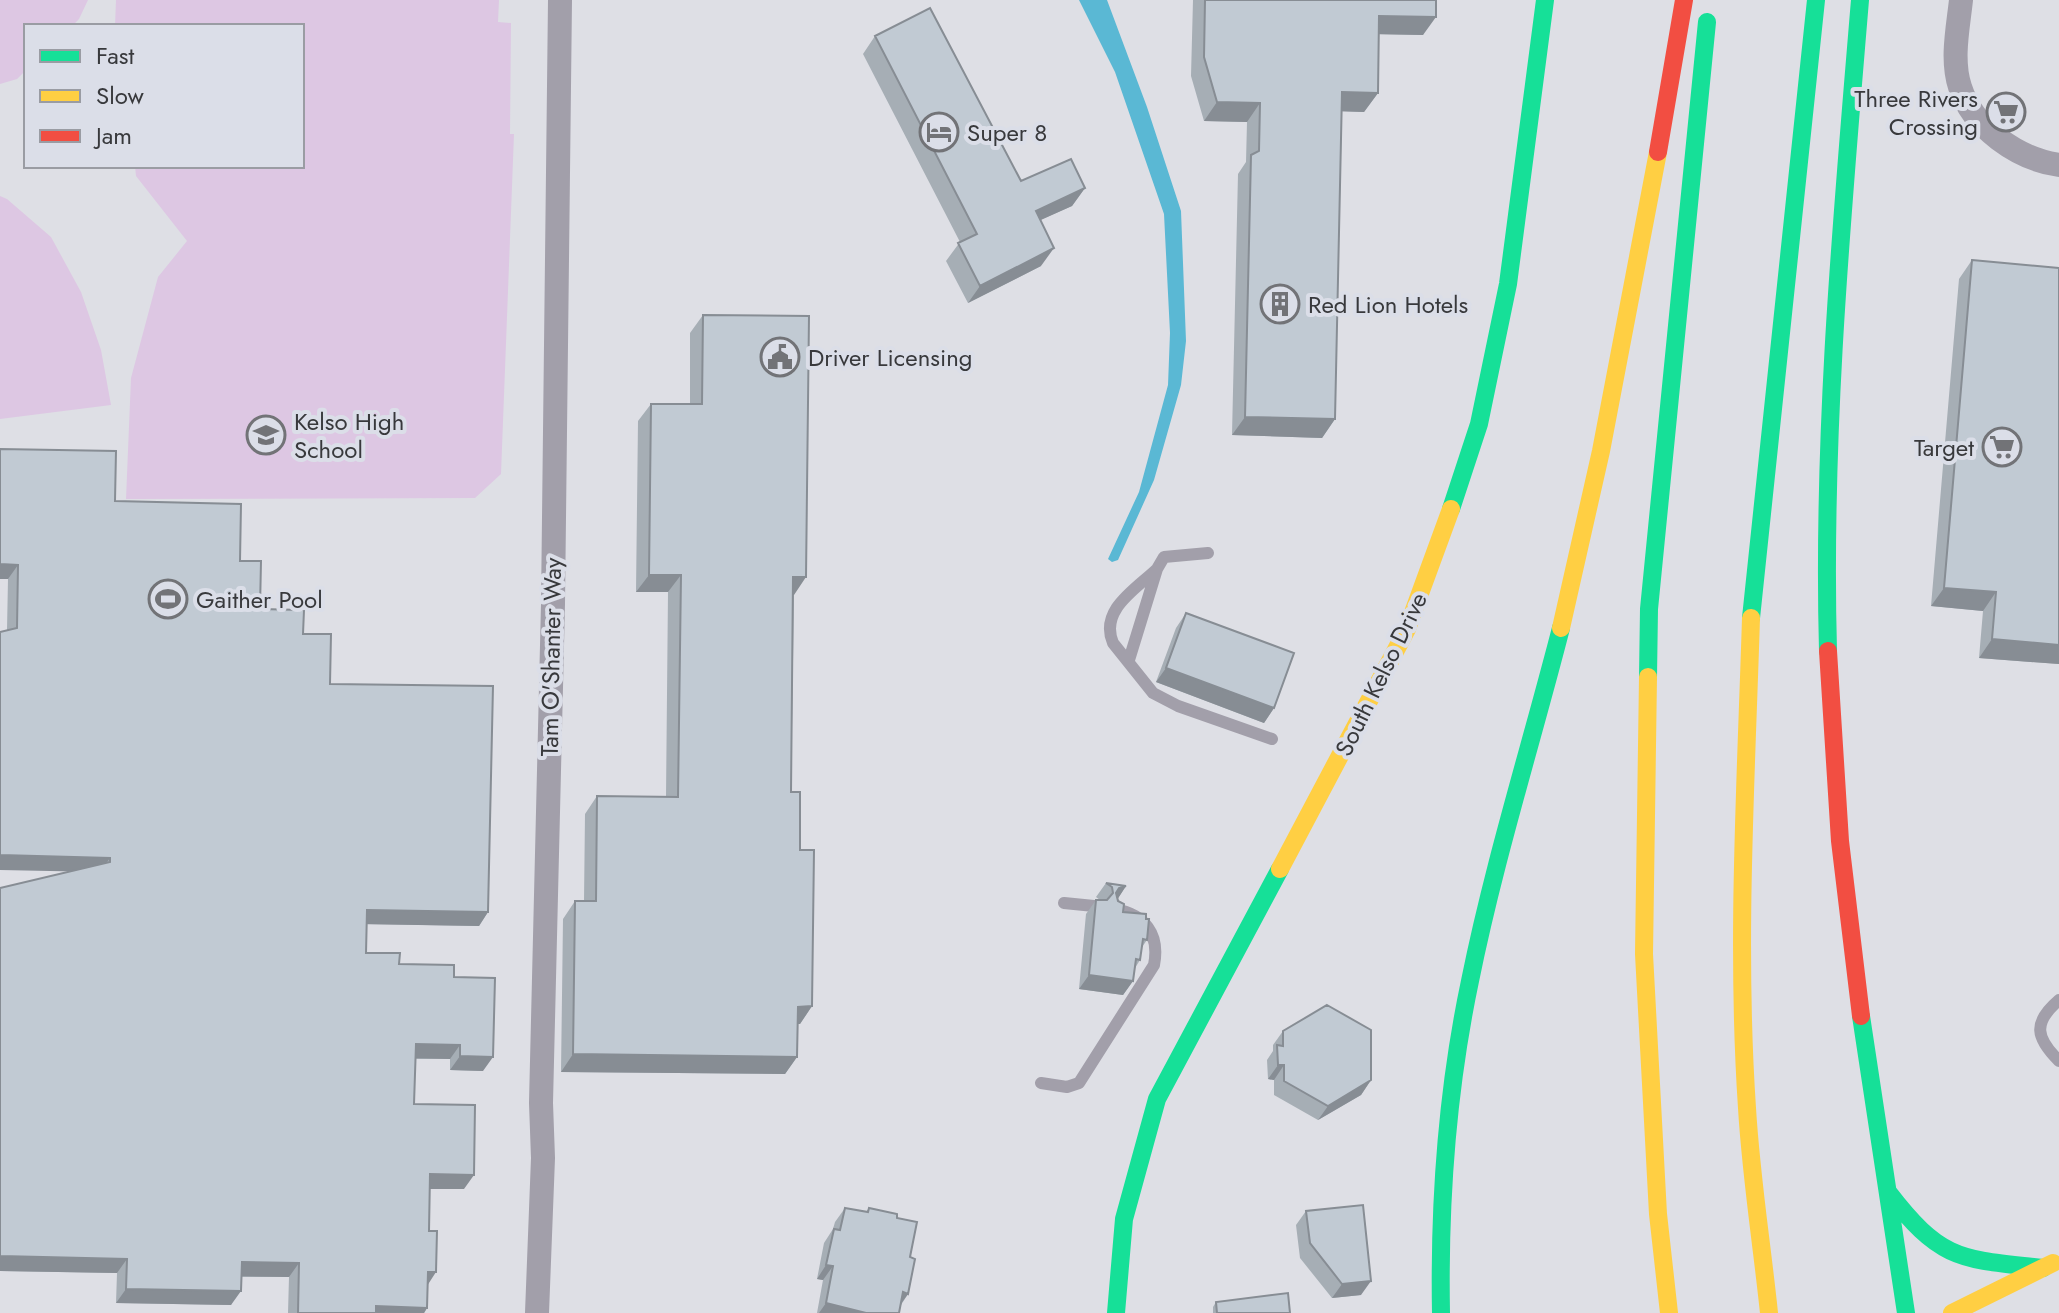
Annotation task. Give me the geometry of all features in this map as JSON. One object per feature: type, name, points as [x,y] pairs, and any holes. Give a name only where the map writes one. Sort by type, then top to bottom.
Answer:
[{"type":"main road","name":"South Kelso Drive","points":[[1116,1313],[1124,1219],[1157,1099],[1407,629],[1441,540],[1479,424],[1508,284],[1545,0]]},
{"type":"main road","points":[[1441,1313],[1441,1205],[1451,1087],[1459,1036],[1489,902],[1598,473],[1639,265],[1684,0]]},
{"type":"main road","points":[[1669,1313],[1658,1214],[1644,954],[1649,609],[1709,0]]},
{"type":"main road","points":[[1769,1313],[1747,1109],[1743,982],[1743,857],[1752,593],[1816,0]]},
{"type":"main road","points":[[1860,0],[1838,269],[1829,459],[1829,678],[1832,751],[1849,924],[1906,1313]]},
{"type":"main road","points":[[1887,1190],[1921,1234],[1945,1252],[1977,1260],[2051,1264]]},
{"type":"main road","points":[[1952,1313],[2051,1264]]},
{"type":"street","name":"Tam O'Shanter Way","points":[[537,1313],[543,1158],[541,1103],[553,604],[560,0]]},
{"type":"street","points":[[1961,0],[1955,60],[1960,87],[1973,113],[1995,135],[2021,154],[2059,165]]},
{"type":"lane","points":[[1129,660],[1157,569],[1164,557],[1208,553]]},
{"type":"lane","points":[[1157,569],[1111,615],[1109,634],[1113,643],[1153,693],[1178,706],[1272,739]]},
{"type":"lane","points":[[1064,903],[1094,906]]},
{"type":"lane","points":[[1041,1083],[1067,1087],[1079,1083],[1154,965],[1157,951],[1155,937],[1148,926],[1138,916],[1115,909]]},
{"type":"lane","points":[[2059,1000],[2047,1010],[2040,1028],[2045,1047],[2059,1061]]},
{"type":"shaded area","points":[[0,0],[88,0],[74,24],[24,24],[24,72],[17,79],[0,84]]},
{"type":"shaded area","points":[[116,0],[499,0],[498,22],[511,23],[510,134],[514,134],[501,474],[475,498],[126,499],[131,378],[158,277],[187,241],[136,176],[135,168],[304,168],[304,24],[115,24]]},
{"type":"shaded area","points":[[0,196],[51,237],[81,292],[101,350],[111,405],[0,419]]},
{"type":"water","points":[[1079,0],[1107,0],[1181,211],[1186,341],[1181,385],[1154,480],[1118,560],[1112,562],[1108,559],[1139,492],[1168,385],[1170,333],[1164,214],[1115,72]]},
{"type":"building","name":"Red Lion Hotels","points":[[1205,0],[1436,0],[1436,17],[1379,16],[1378,93],[1342,92],[1335,419],[1245,417],[1251,155],[1259,151],[1260,103],[1217,102],[1204,57]]},
{"type":"building","name":"Super 8","points":[[930,8],[1021,181],[1071,159],[1085,188],[1036,211],[1054,248],[980,286],[958,243],[977,234],[875,36]]},
{"type":"building","name":"Target","points":[[1972,260],[2059,268],[2059,645],[1992,639],[1996,592],[1944,588]]},
{"type":"building","points":[[703,315],[809,316],[806,577],[793,577],[791,792],[800,792],[800,850],[814,850],[812,1006],[798,1007],[797,1057],[573,1054],[575,901],[596,901],[597,796],[678,797],[681,575],[649,575],[651,404],[702,404]]},
{"type":"building","points":[[0,449],[116,451],[115,501],[241,504],[240,561],[261,561],[260,609],[304,610],[303,634],[331,634],[330,684],[493,686],[488,912],[367,910],[366,953],[400,953],[399,964],[454,965],[454,977],[495,978],[493,1057],[460,1056],[460,1045],[416,1044],[414,1104],[475,1105],[474,1175],[430,1174],[429,1231],[437,1231],[436,1272],[428,1272],[427,1308],[376,1306],[376,1313],[298,1313],[299,1263],[242,1262],[241,1291],[126,1289],[127,1259],[0,1256],[0,888],[110,862],[110,858],[0,855],[0,632],[17,628],[18,565],[0,564]]},
{"type":"building","points":[[1186,613],[1294,653],[1274,708],[1166,668]]},
{"type":"building","points":[[1106,883],[1126,886],[1116,893],[1118,901],[1124,904],[1123,912],[1146,914],[1146,919],[1149,919],[1147,940],[1143,939],[1140,960],[1136,959],[1133,981],[1089,975],[1096,900],[1107,900],[1113,893],[1112,887]]},
{"type":"building","points":[[1327,1005],[1371,1030],[1371,1080],[1328,1106],[1284,1081],[1284,1065],[1278,1065],[1277,1045],[1283,1046],[1283,1031]]},
{"type":"building","points":[[1363,1205],[1371,1281],[1342,1284],[1310,1243],[1306,1211]]},
{"type":"building","points":[[845,1208],[868,1212],[869,1208],[917,1222],[910,1257],[915,1259],[908,1294],[903,1292],[899,1313],[866,1313],[826,1303],[833,1266],[826,1265],[834,1229],[840,1230]]},
{"type":"building","points":[[1288,1293],[1290,1313],[1217,1313],[1216,1302]]},
{"type":"traffic: fast","points":[[1451,509],[1479,424],[1508,284],[1545,0]]},
{"type":"traffic: fast","points":[[1751,618],[1816,0]]},
{"type":"traffic: fast","points":[[1828,651],[1831,406],[1840,244],[1860,0]]},
{"type":"traffic: fast","points":[[1648,677],[1649,609],[1707,22]]},
{"type":"traffic: fast","points":[[1441,1313],[1441,1229],[1446,1146],[1462,1022],[1490,892],[1561,628]]},
{"type":"traffic: fast","points":[[1116,1313],[1124,1219],[1157,1099],[1280,869]]},
{"type":"traffic: fast","points":[[1861,1016],[1906,1313]]},
{"type":"traffic: fast","points":[[1888,1192],[1923,1232],[1954,1252],[1991,1262],[2043,1268]]},
{"type":"traffic: slow","points":[[1561,628],[1601,451],[1658,152]]},
{"type":"traffic: slow","points":[[1280,869],[1407,629],[1451,509]]},
{"type":"traffic: slow","points":[[1751,618],[1742,986],[1751,1160],[1769,1313]]},
{"type":"traffic: slow","points":[[1648,677],[1644,954],[1658,1214],[1669,1313]]},
{"type":"traffic: slow","points":[[1952,1313],[2053,1263]]},
{"type":"traffic: jam","points":[[1658,152],[1684,0]]},
{"type":"traffic: jam","points":[[1828,651],[1840,841],[1861,1016]]},
{"type":"place","name":"Three Rivers Crossing","points":[[2006,112]]},
{"type":"place","name":"Super 8","points":[[939,132]]},
{"type":"place","name":"Red Lion Hotels","points":[[1280,304]]},
{"type":"place","name":"Driver Licensing","points":[[780,357]]},
{"type":"place","name":"Kelso High School","points":[[266,435]]},
{"type":"place","name":"Target","points":[[2002,447]]},
{"type":"place","name":"Gaither Pool","points":[[168,599]]}]
